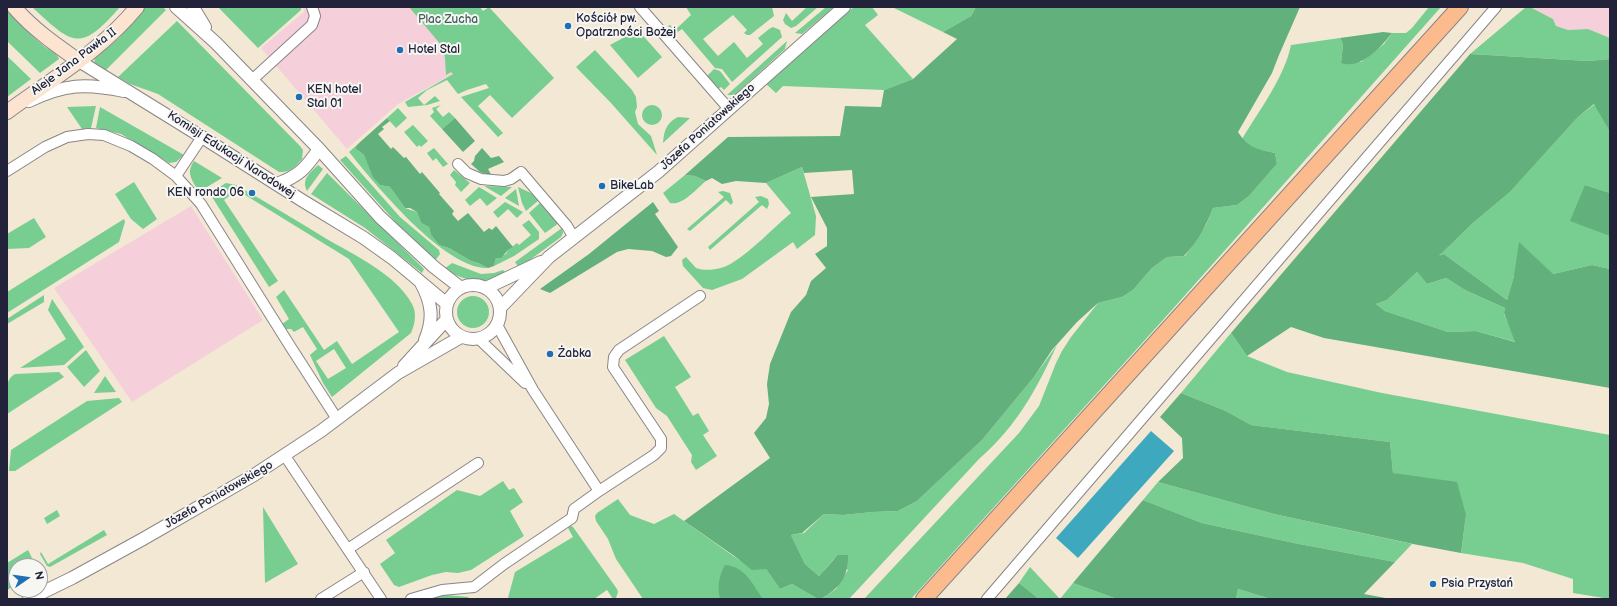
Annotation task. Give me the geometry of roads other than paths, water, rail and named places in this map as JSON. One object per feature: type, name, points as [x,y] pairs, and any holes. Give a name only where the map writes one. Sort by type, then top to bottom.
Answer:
[{"type":"main road","name":"Komisji Edukacji Narodowej","points":[[14,7],[54,44],[79,61]]},
{"type":"main road","name":"Aleje Jana Pawła II","points":[[9,111],[108,39],[137,7]]},
{"type":"main road","points":[[924,599],[1460,7]]},
{"type":"street","points":[[176,7],[216,43],[252,80],[319,149],[380,217],[434,267],[461,288]]},
{"type":"street","points":[[193,7],[216,43]]},
{"type":"street","points":[[252,80],[312,26],[315,16],[312,7]]},
{"type":"street","points":[[640,7],[729,109]]},
{"type":"street","name":"Józefa Poniatowskiego","points":[[500,308],[549,257],[658,172],[844,7]]},
{"type":"street","points":[[987,599],[1496,7]]},
{"type":"street","name":"Komisji Edukacji Narodowej","points":[[79,61],[364,238],[447,304]]},
{"type":"street","points":[[9,111],[58,89],[78,86],[96,86],[132,93]]},
{"type":"street","points":[[7,171],[44,147],[67,137],[88,134],[104,135],[131,146],[153,159],[176,176],[201,204],[337,419]]},
{"type":"street","points":[[176,176],[202,137]]},
{"type":"street","points":[[277,184],[292,179],[302,172],[319,149]]},
{"type":"street","points":[[458,164],[467,173],[481,179],[504,181],[511,179],[521,172],[567,226],[574,238]]},
{"type":"street","name":"Józefa Poniatowskiego","points":[[486,288],[549,257]]},
{"type":"street","points":[[421,282],[429,300],[431,319],[430,328],[422,345]]},
{"type":"street","points":[[477,286],[486,288],[493,294],[500,308],[497,326],[487,336],[479,339],[472,340],[461,337],[454,332],[447,320],[447,304],[454,293],[461,288],[477,286]]},
{"type":"street","points":[[411,599],[442,590],[474,587],[504,564],[572,518],[574,509],[654,456],[661,448],[661,439],[613,367],[614,357],[619,350],[700,296]]},
{"type":"street","name":"Józefa Poniatowskiego","points":[[398,373],[422,345],[447,320]]},
{"type":"street","points":[[497,326],[533,390],[599,491]]},
{"type":"street","name":"Józefa Poniatowskiego","points":[[29,599],[72,578],[143,539],[285,456],[398,373],[461,337]]},
{"type":"street","points":[[479,339],[533,390]]},
{"type":"street","points":[[285,456],[381,599]]},
{"type":"street","points":[[348,549],[478,463]]},
{"type":"street","points":[[321,599],[364,572]]},
{"type":"water","points":[[1151,431],[1174,451],[1078,558],[1056,538]]},
{"type":"place","name":"Kościół pw. Opatrzności Bożej","points":[[568,26]]},
{"type":"place","name":"Hotel Stal","points":[[400,50]]},
{"type":"place","name":"KEN hotel Stal 01","points":[[299,97]]},
{"type":"place","name":"BikeLab","points":[[602,186]]},
{"type":"place","name":"KEN rondo 06","points":[[252,193]]},
{"type":"place","name":"Żabka","points":[[550,354]]},
{"type":"place","name":"Psia Przystań","points":[[1433,584]]},
{"type":"park label","name":"Plac Zucha","points":[[448,20]]}]
